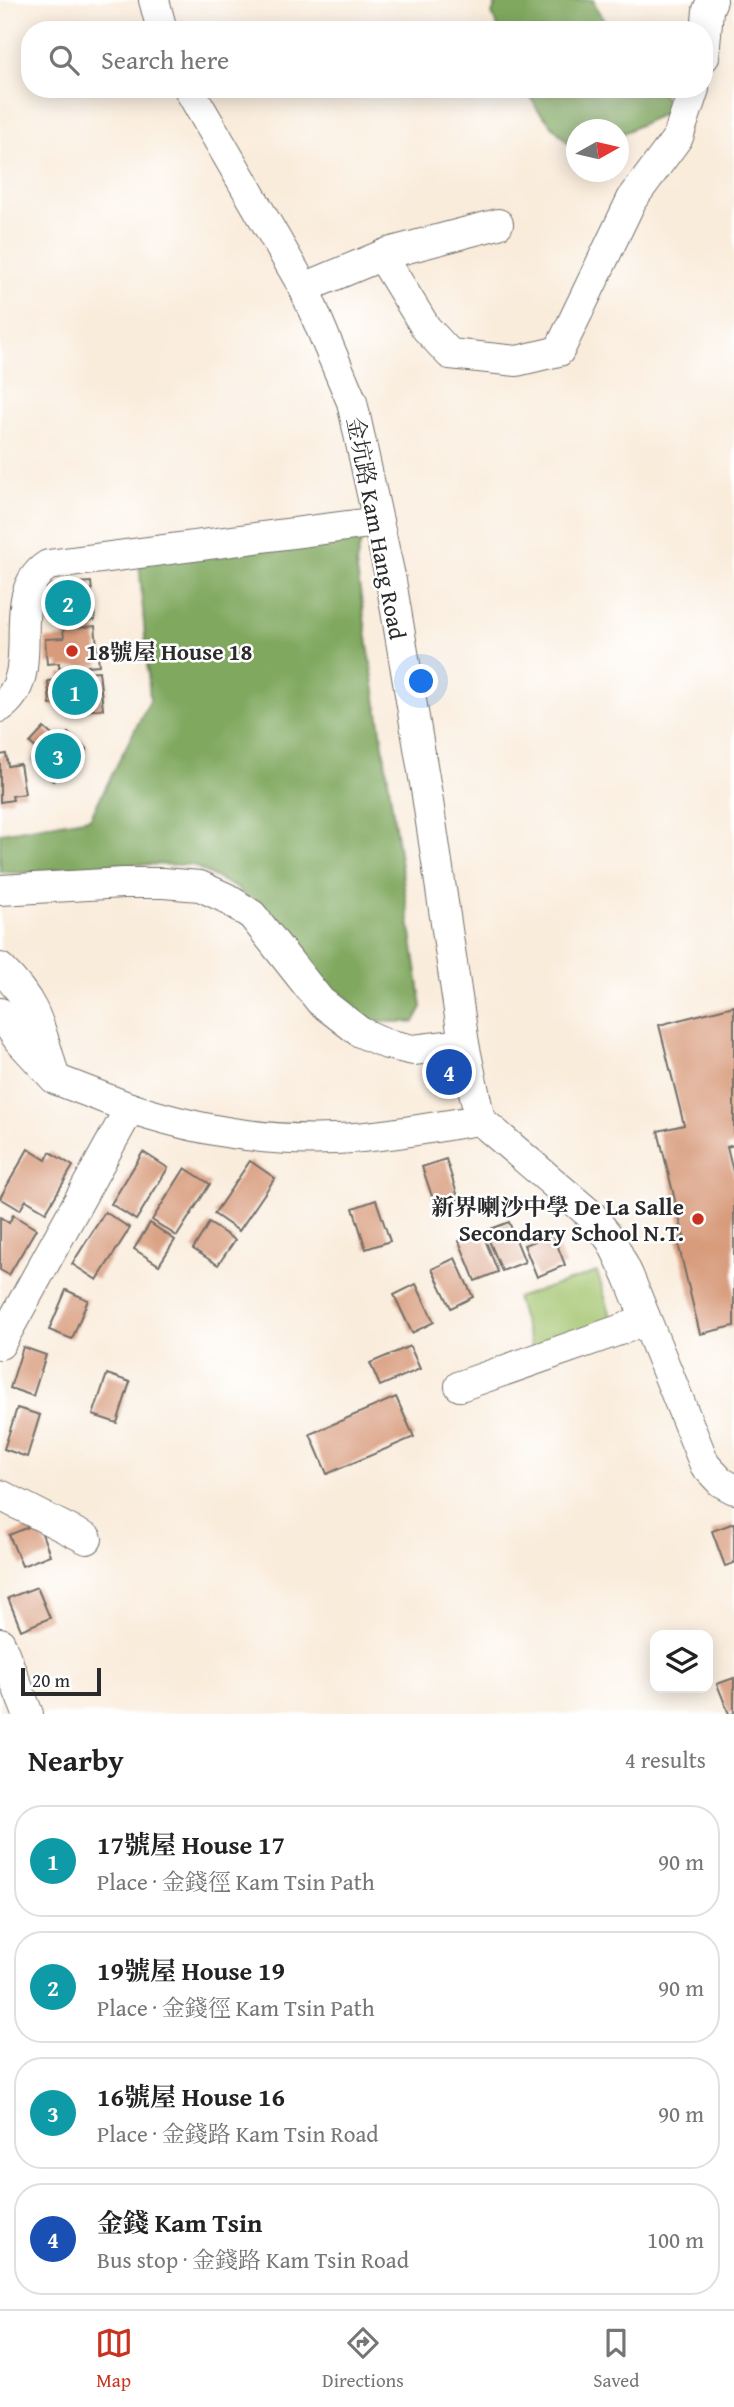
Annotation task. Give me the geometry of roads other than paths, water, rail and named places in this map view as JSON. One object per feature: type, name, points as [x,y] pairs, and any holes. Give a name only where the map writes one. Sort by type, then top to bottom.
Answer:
[{"type":"street","points":[[154,0],[160,21]]},
{"type":"street","points":[[708,21],[712,0]]},
{"type":"street","name":"金坑路 Kam Hang Road","points":[[194,98],[304,288],[352,402],[391,582],[464,1044],[480,1120]]},
{"type":"street","points":[[382,256],[426,328],[450,354],[517,361],[559,351],[632,198],[678,137],[691,98]]},
{"type":"street","points":[[304,288],[382,256],[498,224]]},
{"type":"street","points":[[0,707],[14,689],[10,600],[18,583],[32,571],[48,565],[378,522]]},
{"type":"street","points":[[0,890],[123,883],[200,886],[226,898],[252,915],[320,1001],[360,1032],[387,1044],[414,1050],[464,1044]]},
{"type":"street","points":[[0,968],[22,991],[37,1016],[55,1079]]},
{"type":"street","points":[[0,1013],[19,1040],[55,1079],[130,1108],[244,1136],[336,1139],[480,1120],[592,1216],[617,1252],[705,1465],[721,1482],[734,1489]]},
{"type":"street","points":[[0,1344],[130,1108]]},
{"type":"street","points":[[460,1386],[645,1321]]},
{"type":"street","points":[[0,1495],[87,1539]]},
{"type":"street","points":[[0,1643],[28,1714]]},
{"type":"place","name":"19號屋 House 19","points":[[68,603]]},
{"type":"place","name":"18號屋 House 18","points":[[72,651]]},
{"type":"place","name":"17號屋 House 17","points":[[75,692]]},
{"type":"place","name":"16號屋 House 16","points":[[58,756]]},
{"type":"place","name":"金錢 Kam Tsin","points":[[449,1072]]},
{"type":"place","name":"新界喇沙中學 De La Salle Secondary School N.T.","points":[[698,1219]]}]
